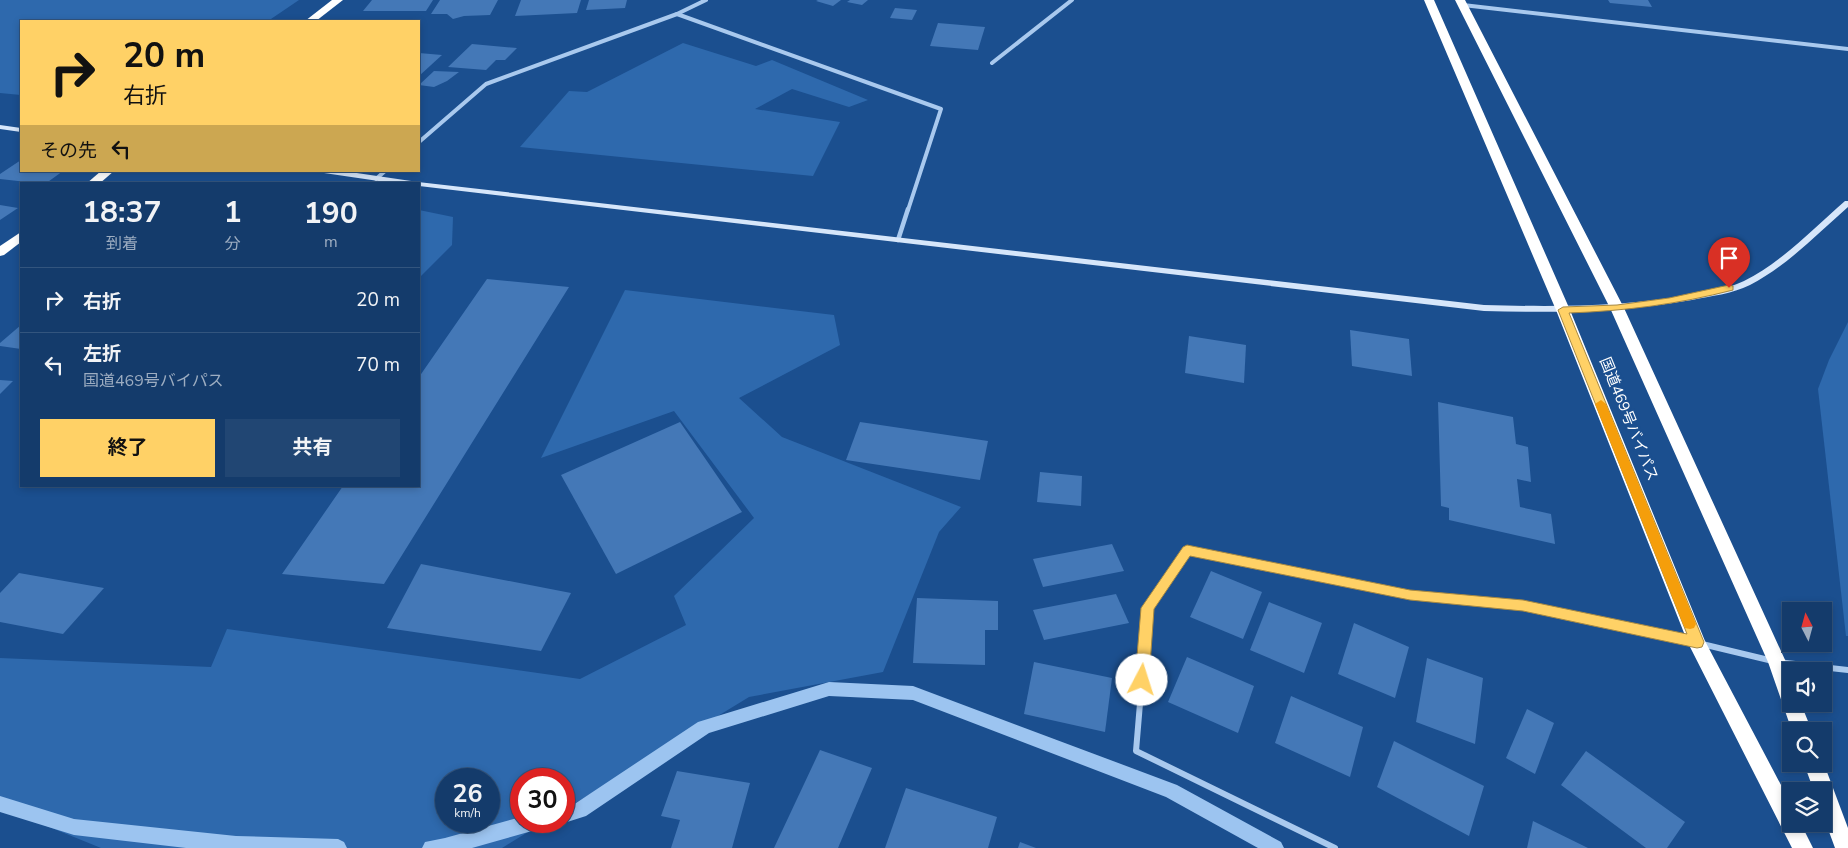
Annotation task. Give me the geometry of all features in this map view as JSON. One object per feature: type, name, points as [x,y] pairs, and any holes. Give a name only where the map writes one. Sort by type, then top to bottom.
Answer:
[{"type":"highway","points":[[311,20],[338,0]]},
{"type":"highway","name":"国道469号バイパス","points":[[1429,0],[1563,310],[1697,642],[1803,848]]},
{"type":"highway","points":[[1461,3],[1617,308],[1782,675]]},
{"type":"highway","points":[[94,182],[107,172]]},
{"type":"highway","points":[[0,252],[20,237]]},
{"type":"highway","points":[[1817,772],[1845,848]]},
{"type":"street","points":[[420,141],[486,84],[677,14],[706,0]]},
{"type":"street","points":[[992,63],[1072,0]]},
{"type":"street","points":[[1461,3],[1848,49]]},
{"type":"street","points":[[677,14],[941,109],[898,240]]},
{"type":"street","points":[[0,127],[20,130]]},
{"type":"street","points":[[330,172],[401,182]]},
{"type":"street","points":[[376,179],[384,172]]},
{"type":"street","points":[[420,184],[1484,308],[1563,310],[1617,308],[1678,300],[1746,283],[1780,262],[1848,203]]},
{"type":"street","points":[[1335,848],[1136,751],[1148,608],[1187,550],[1410,595],[1523,606],[1697,642],[1777,662],[1848,670]]},
{"type":"shaded area","points":[[0,0],[299,0],[269,20],[20,20],[20,95],[0,93]]},
{"type":"shaded area","points":[[683,43],[756,66],[772,60],[868,100],[849,107],[792,89],[755,109],[840,122],[813,176],[520,147],[569,91],[587,92]]},
{"type":"shaded area","points":[[420,210],[453,217],[452,245],[420,277]]},
{"type":"shaded area","points":[[625,290],[834,315],[840,345],[739,398],[782,437],[961,507],[939,532],[883,672],[749,697],[575,803],[575,768],[510,768],[510,833],[526,833],[502,848],[101,848],[0,807],[0,658],[211,667],[227,629],[580,679],[686,625],[674,596],[754,518],[674,411],[541,458]]},
{"type":"shaded area","points":[[1848,322],[1848,636],[1846,636],[1818,389],[1829,360]]},
{"type":"building","points":[[372,0],[433,0],[426,11],[363,11]]},
{"type":"building","points":[[440,0],[498,0],[490,15],[464,16],[453,19],[447,14],[431,14]]},
{"type":"building","points":[[521,0],[581,0],[577,13],[515,16]]},
{"type":"building","points":[[589,0],[627,0],[625,8],[586,10]]},
{"type":"building","points":[[841,0],[833,6],[816,1]]},
{"type":"building","points":[[850,0],[868,0],[862,5],[847,2]]},
{"type":"building","points":[[1608,0],[1648,0],[1652,7],[1610,3]]},
{"type":"building","points":[[895,8],[917,10],[912,20],[890,18]]},
{"type":"building","points":[[938,23],[985,27],[978,50],[930,46]]},
{"type":"building","points":[[472,44],[517,48],[505,60],[496,60],[486,70],[448,67]]},
{"type":"building","points":[[420,53],[442,55],[420,75]]},
{"type":"building","points":[[434,71],[459,72],[447,81],[434,87],[420,84]]},
{"type":"building","points":[[20,161],[20,172],[62,172],[48,182],[0,179],[0,174]]},
{"type":"building","points":[[0,205],[18,208],[0,220]]},
{"type":"building","points":[[487,279],[569,287],[384,584],[282,574],[342,487],[420,487],[420,376]]},
{"type":"building","points":[[20,326],[20,349],[0,346],[0,343]]},
{"type":"building","points":[[1350,330],[1409,339],[1412,376],[1352,366]]},
{"type":"building","points":[[1189,336],[1246,345],[1244,383],[1185,373]]},
{"type":"building","points":[[0,380],[13,381],[0,394]]},
{"type":"building","points":[[1438,402],[1513,417],[1516,444],[1528,447],[1531,482],[1517,479],[1520,507],[1551,514],[1555,544],[1449,520],[1449,508],[1441,506]]},
{"type":"building","points":[[680,422],[742,512],[616,574],[561,475]]},
{"type":"building","points":[[860,422],[988,441],[980,480],[846,460]]},
{"type":"building","points":[[1040,472],[1082,476],[1081,506],[1037,502]]},
{"type":"building","points":[[1112,544],[1124,571],[1043,587],[1033,559]]},
{"type":"building","points":[[421,564],[571,593],[541,651],[387,628]]},
{"type":"building","points":[[1211,571],[1262,592],[1243,639],[1190,617]]},
{"type":"building","points":[[19,573],[104,588],[63,634],[0,622],[0,593]]},
{"type":"building","points":[[1116,594],[1129,623],[1044,640],[1033,610]]},
{"type":"building","points":[[917,598],[998,601],[998,630],[985,630],[985,665],[913,663]]},
{"type":"building","points":[[1269,602],[1322,623],[1304,673],[1250,650]]},
{"type":"building","points":[[1354,623],[1409,647],[1395,698],[1338,674]]},
{"type":"building","points":[[1187,657],[1254,686],[1238,733],[1168,702]]},
{"type":"building","points":[[1427,658],[1483,678],[1475,744],[1416,722]]},
{"type":"building","points":[[1034,662],[1112,678],[1105,732],[1024,714]]},
{"type":"building","points":[[1291,696],[1363,727],[1350,777],[1275,743]]},
{"type":"building","points":[[1527,709],[1554,723],[1535,774],[1506,758]]},
{"type":"building","points":[[1394,741],[1484,786],[1469,836],[1377,787]]},
{"type":"building","points":[[820,750],[872,768],[838,848],[774,848]]},
{"type":"building","points":[[1586,751],[1685,822],[1667,848],[1646,848],[1561,785]]},
{"type":"building","points":[[677,771],[750,783],[732,848],[671,848],[680,820],[661,816]]},
{"type":"building","points":[[906,788],[997,817],[988,848],[885,848]]},
{"type":"building","points":[[1533,821],[1588,848],[1527,848]]},
{"type":"building","points":[[1020,842],[1036,848],[1018,848]]},
{"type":"waterway","points":[[575,812],[704,727],[829,689],[913,693],[1171,791],[1275,848]]},
{"type":"waterway","points":[[0,804],[74,827],[236,845],[338,848]]},
{"type":"waterway","points":[[431,848],[445,847],[510,829]]},
{"type":"slow traffic","points":[[1601,404],[1690,624]]},
{"type":"route","points":[[1142,680],[1148,608],[1187,550],[1410,595],[1523,606],[1697,642],[1563,310],[1617,308],[1669,302],[1729,288]]}]
